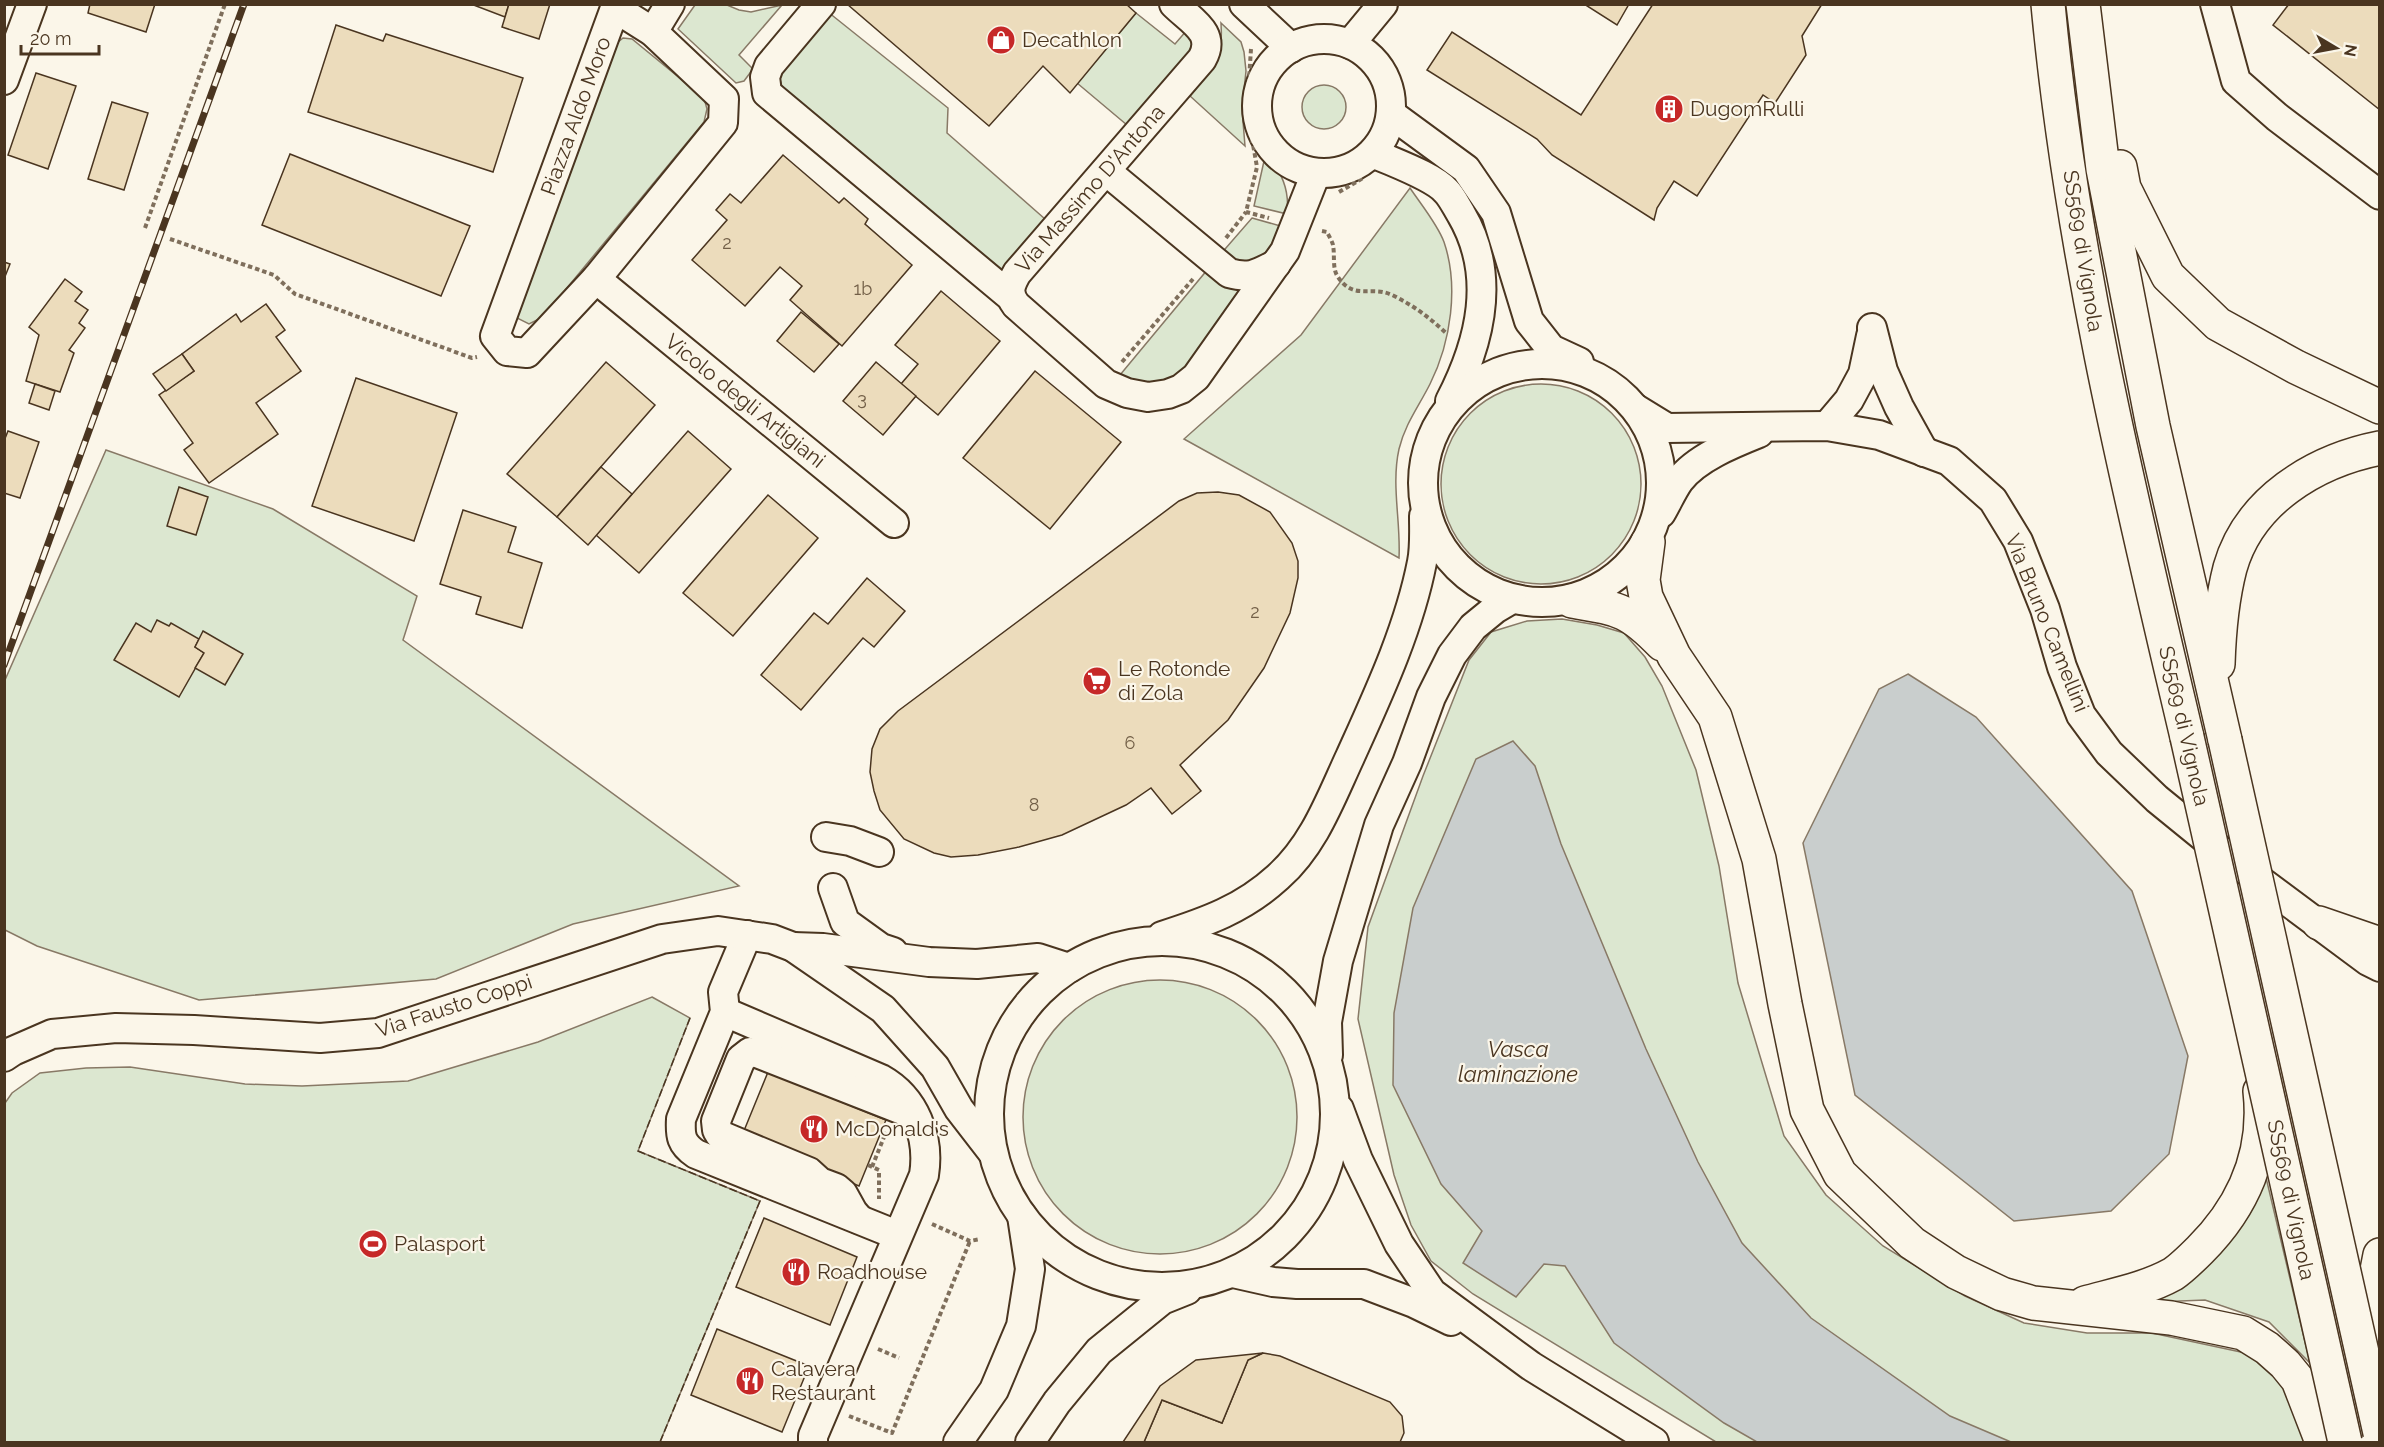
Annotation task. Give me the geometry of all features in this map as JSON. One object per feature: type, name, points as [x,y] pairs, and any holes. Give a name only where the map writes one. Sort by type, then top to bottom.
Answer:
[{"type":"highway","name":"SS569 di Vignola","points":[[2048,4],[2054,65],[2087,288],[2121,458],[2187,737],[2345,1443]]},
{"type":"highway","name":"SS569 di Vignola","points":[[2084,4],[2103,169],[2153,426],[2379,1433]]},
{"type":"highway","points":[[2084,4],[2124,188],[2168,276],[2218,324],[2296,367],[2379,407]]},
{"type":"highway","points":[[2217,707],[2219,630],[2231,567],[2258,514],[2279,493],[2301,478],[2358,453],[2379,448]]},
{"type":"highway","points":[[1650,535],[1642,580],[1646,597],[1674,656],[1715,717],[1759,859],[1785,1004],[1808,1110],[1840,1174],[1912,1243],[1956,1272],[2002,1294],[2033,1303],[2171,1318],[2243,1333],[2267,1348],[2298,1380],[2322,1443]]},
{"type":"highway","points":[[1572,601],[1614,608],[1630,615],[1674,656]]},
{"type":"highway","points":[[2319,922],[2376,963]]},
{"type":"highway","points":[[2071,1307],[2144,1286],[2174,1274],[2222,1228],[2242,1195],[2254,1161],[2260,1132],[2261,1098],[2254,1033]]},
{"type":"highway","points":[[2379,1255],[2371,1301],[2379,1365]]},
{"type":"street","points":[[4,80],[32,4]]},
{"type":"street","points":[[653,32],[670,4]]},
{"type":"street","points":[[821,4],[769,66],[765,77],[767,93],[1010,296]]},
{"type":"street","name":"Via Massimo D'Antona","points":[[1174,4],[1202,31],[1208,41],[1207,50],[1202,59],[1017,273],[1010,285],[1010,296],[1016,305],[1106,384],[1127,393],[1148,397],[1181,389],[1196,377],[1292,239],[1316,173]]},
{"type":"street","points":[[1244,4],[1291,48]]},
{"type":"street","points":[[1350,44],[1383,4]]},
{"type":"street","points":[[2215,4],[2236,81],[2277,117],[2379,195]]},
{"type":"street","name":"Piazza Aldo Moro","points":[[615,8],[653,32],[724,99],[723,123],[596,279],[527,353],[507,351],[495,336],[615,8]]},
{"type":"street","points":[[1371,164],[1385,135],[1391,114],[1386,80],[1377,65],[1365,53],[1350,44],[1330,39],[1310,41],[1291,48],[1275,61],[1263,78],[1257,99],[1258,120],[1265,139],[1278,156],[1296,167],[1316,173],[1337,172],[1356,165],[1371,164],[1431,180],[1445,190],[1469,228],[1479,252],[1482,291],[1478,334],[1465,372],[1438,414],[1429,444],[1423,476],[1425,508],[1423,560],[1411,607],[1372,709],[1318,826],[1302,852],[1279,877],[1223,915],[1092,955],[1069,968],[1045,987],[1025,1009],[1008,1035],[990,1093],[989,1123],[993,1153],[1004,1186],[1022,1216],[1045,1242],[1074,1264],[1106,1278],[1140,1286],[1175,1287],[1221,1277],[1297,1284],[1364,1284],[1414,1303],[1504,1347]]},
{"type":"street","points":[[1391,114],[1466,169],[1496,213],[1529,321],[1551,349],[1594,368],[1636,409],[1652,439],[1659,462],[1660,495],[1650,535]]},
{"type":"street","points":[[1106,171],[1229,273],[1244,277],[1276,264]]},
{"type":"street","name":"Vicolo degli Artigiani","points":[[596,279],[894,523]]},
{"type":"street","points":[[1827,426],[1849,400],[1863,374],[1872,328],[1883,371],[1899,407],[1924,452]]},
{"type":"street","points":[[1438,414],[1464,392],[1491,375],[1520,365],[1551,364],[1581,370],[1609,384]]},
{"type":"street","name":"Via Bruno Camellini","points":[[1636,409],[1667,428],[1827,426],[1879,435],[1949,461],[1993,500],[2018,541],[2045,609],[2062,667],[2081,715],[2109,753],[2157,799],[2227,856],[2319,922]]},
{"type":"street","name":"Via Bruno Camellini","points":[[1572,601],[1621,573],[1650,535],[1680,479],[1704,460],[1728,446],[1779,425]]},
{"type":"street","points":[[1425,508],[1436,539],[1455,566],[1482,587],[1512,599],[1546,603],[1572,601]]},
{"type":"street","points":[[1328,1063],[1327,1022],[1338,961],[1379,825],[1407,763],[1431,697],[1452,655],[1473,627],[1512,599]]},
{"type":"street","points":[[826,837],[850,841],[879,852]]},
{"type":"street","points":[[833,888],[845,922],[881,948],[929,963]]},
{"type":"street","name":"Via Fausto Coppi","points":[[4,1057],[52,1034],[116,1028],[194,1030],[320,1038],[378,1033],[662,939],[718,931],[772,939],[793,946],[929,963],[977,964],[1038,958],[1069,968]]},
{"type":"street","points":[[747,935],[723,992],[725,1012],[681,1119],[680,1136],[685,1147],[696,1154],[868,1213],[897,1235]]},
{"type":"street","points":[[1143,941],[1173,941],[1203,945],[1231,955],[1257,969],[1281,988],[1301,1010],[1317,1035],[1358,1161],[1399,1244],[1432,1293],[1504,1347],[1654,1443]]},
{"type":"street","name":"Via Fausto Coppi","points":[[793,946],[883,1009],[935,1067],[959,1109],[993,1153]]},
{"type":"street","points":[[725,1012],[881,1079],[896,1088],[916,1120],[925,1140],[927,1157],[924,1175],[813,1436],[813,1443]]},
{"type":"street","points":[[868,1213],[853,1212],[843,1194],[836,1188],[820,1182],[809,1172],[720,1135],[716,1121],[741,1059],[750,1052],[757,1053],[905,1111],[916,1120]]},
{"type":"street","points":[[1030,1443],[1057,1402],[1099,1351],[1162,1300],[1221,1277],[1270,1250],[1300,1219],[1322,1182],[1333,1140],[1335,1096]]},
{"type":"street","points":[[958,1443],[994,1389],[1021,1326],[1029,1269],[1022,1216]]},
{"type":"path","points":[[145,228],[225,4]]},
{"type":"path","points":[[1224,240],[1246,212],[1257,167],[1247,111],[1251,44]]},
{"type":"path","points":[[1336,194],[1371,164]]},
{"type":"path","points":[[1246,212],[1275,219]]},
{"type":"path","points":[[1319,230],[1327,232],[1333,244],[1335,275],[1345,286],[1358,293],[1376,291],[1391,295],[1428,317],[1446,333]]},
{"type":"path","points":[[170,239],[274,276],[295,294],[472,358],[507,351]]},
{"type":"path","points":[[1120,364],[1196,276]]},
{"type":"path","points":[[1444,342],[1449,324]]},
{"type":"path","points":[[1429,444],[1438,414]]},
{"type":"path","points":[[868,1213],[879,1200],[879,1170],[870,1166],[888,1128]]},
{"type":"path","points":[[928,1222],[970,1241],[980,1239]]},
{"type":"path","points":[[846,1415],[892,1433],[970,1241]]},
{"type":"path","points":[[873,1348],[899,1358]]},
{"type":"green space","points":[[695,5],[727,5],[751,12],[782,5],[739,55],[753,69],[744,81],[736,83],[678,29]]},
{"type":"green space","points":[[828,12],[948,108],[947,133],[1045,219],[999,273],[783,90],[780,80],[781,70]]},
{"type":"green space","points":[[1136,13],[1175,44],[1187,30],[1193,35],[1192,49],[1127,125],[1077,83]]},
{"type":"green space","points":[[1221,23],[1241,42],[1244,52],[1246,71],[1242,109],[1245,146],[1190,96],[1210,71],[1218,55]]},
{"type":"green space","points":[[623,38],[632,39],[704,98],[707,109],[704,122],[543,317],[529,324],[515,317],[617,43]]},
{"type":"green space","points":[[1324,85],[1333,86],[1340,91],[1345,98],[1345,116],[1340,123],[1333,128],[1324,129],[1315,128],[1308,123],[1303,116],[1302,107],[1303,98],[1308,91],[1315,86]]},
{"type":"green space","points":[[1266,152],[1286,189],[1287,214],[1254,206]]},
{"type":"green space","points":[[1410,188],[1433,221],[1444,242],[1449,259],[1452,295],[1448,332],[1437,368],[1409,423],[1399,449],[1396,490],[1399,558],[1184,439],[1301,335]]},
{"type":"green space","points":[[1252,218],[1284,227],[1273,253],[1256,266],[1219,256]]},
{"type":"green space","points":[[1208,269],[1251,285],[1183,373],[1162,383],[1135,382],[1120,375]]},
{"type":"green space","points":[[1541,384],[1560,386],[1588,396],[1618,421],[1633,446],[1639,465],[1641,484],[1639,503],[1629,531],[1604,561],[1579,576],[1560,582],[1541,584],[1522,582],[1494,572],[1464,547],[1449,522],[1443,503],[1441,484],[1443,465],[1453,437],[1478,407],[1503,392],[1522,386]]},
{"type":"green space","points":[[106,450],[273,509],[417,596],[403,640],[739,886],[573,924],[436,979],[199,1000],[37,946],[5,930],[5,680]]},
{"type":"green space","points":[[1562,619],[1597,625],[1624,633],[1645,657],[1662,686],[1696,770],[1719,866],[1738,983],[1784,1136],[1826,1195],[1883,1246],[1965,1296],[2024,1323],[2087,1333],[2152,1333],[2250,1354],[2282,1383],[2306,1442],[1716,1442],[1473,1294],[1431,1261],[1411,1225],[1394,1175],[1358,1019],[1368,927],[1423,776],[1469,660],[1491,632],[1527,621]]},
{"type":"green space","points":[[1173,980],[1213,990],[1236,1003],[1257,1020],[1274,1041],[1287,1064],[1295,1090],[1297,1117],[1295,1144],[1287,1170],[1274,1193],[1257,1214],[1236,1231],[1213,1244],[1187,1252],[1147,1254],[1107,1244],[1095,1238],[1073,1223],[1054,1204],[1033,1170],[1025,1144],[1023,1104],[1033,1064],[1039,1052],[1054,1030],[1073,1011],[1107,990],[1133,982]]},
{"type":"green space","name":"Palasport","points":[[652,997],[690,1018],[638,1151],[760,1201],[660,1442],[5,1442],[5,1103],[12,1093],[40,1073],[86,1068],[130,1067],[245,1084],[302,1086],[408,1081],[538,1042]]},
{"type":"green space","points":[[2264,1169],[2310,1363],[2269,1322],[2205,1300],[2132,1303]]},
{"type":"water","points":[[1908,674],[1976,717],[2132,891],[2188,1056],[2169,1154],[2111,1211],[2014,1221],[1855,1095],[1803,843],[1879,689]]},
{"type":"water","name":"Vasca laminazione","points":[[1513,741],[1535,766],[1561,844],[1646,1049],[1698,1162],[1742,1243],[1811,1318],[1950,1416],[2011,1442],[1757,1442],[1724,1423],[1614,1343],[1565,1266],[1544,1264],[1516,1297],[1463,1263],[1482,1231],[1441,1184],[1393,1085],[1394,1013],[1413,908],[1476,759]]},
{"type":"building","points":[[90,4],[155,4],[146,32],[88,13]]},
{"type":"building","points":[[471,4],[509,4],[505,17]]},
{"type":"building","points":[[509,4],[550,4],[539,39],[502,27]]},
{"type":"building","name":"Decathlon","points":[[847,4],[1126,4],[1136,13],[1070,93],[1043,66],[989,126]]},
{"type":"building","points":[[1584,4],[1629,4],[1617,25]]},
{"type":"building","name":"DugomRulli","points":[[1653,4],[1822,4],[1802,36],[1806,55],[1775,103],[1763,95],[1697,196],[1674,181],[1657,208],[1654,220],[1552,155],[1537,139],[1427,70],[1452,32],[1581,115]]},
{"type":"building","points":[[2289,4],[2380,4],[2380,110],[2273,25]]},
{"type":"building","points":[[336,25],[383,41],[386,34],[523,78],[493,172],[308,112]]},
{"type":"building","points":[[36,73],[76,86],[48,169],[8,155]]},
{"type":"building","points":[[112,102],[148,113],[124,190],[88,179]]},
{"type":"building","points":[[290,154],[470,226],[441,296],[262,225]]},
{"type":"building","points":[[783,155],[839,203],[844,198],[868,219],[865,224],[912,265],[842,346],[790,300],[802,286],[780,267],[745,306],[692,260],[727,220],[716,210],[730,194],[741,203]]},
{"type":"building","points":[[4,262],[10,264],[4,279]]},
{"type":"building","points":[[65,279],[82,292],[75,301],[88,310],[79,323],[85,328],[69,350],[74,353],[60,392],[26,381],[39,335],[29,327]]},
{"type":"building","points":[[941,291],[1000,341],[938,415],[901,384],[918,364],[895,345]]},
{"type":"building","points":[[266,304],[285,330],[276,337],[301,371],[256,403],[278,434],[209,483],[184,450],[193,443],[159,395],[194,371],[182,354],[236,314],[241,322]]},
{"type":"building","points":[[801,312],[839,344],[814,372],[777,341]]},
{"type":"building","points":[[182,354],[194,371],[166,391],[153,374]]},
{"type":"building","points":[[606,362],[655,405],[557,517],[507,474]]},
{"type":"building","points":[[876,362],[916,396],[883,435],[843,401]]},
{"type":"building","points":[[1035,371],[1121,442],[1050,529],[963,458]]},
{"type":"building","points":[[356,378],[457,413],[414,541],[312,506]]},
{"type":"building","points":[[35,384],[55,391],[49,410],[29,403]]},
{"type":"building","points":[[8,431],[39,442],[20,498],[4,493],[4,441]]},
{"type":"building","points":[[688,431],[731,469],[639,573],[596,535]]},
{"type":"building","points":[[601,467],[632,494],[588,545],[557,517]]},
{"type":"building","points":[[179,487],[208,497],[196,535],[167,526]]},
{"type":"building","name":"Le Rotonde di Zola","points":[[1218,492],[1239,495],[1270,512],[1292,543],[1298,561],[1298,578],[1290,613],[1264,668],[1228,720],[1180,765],[1201,791],[1172,814],[1151,788],[1126,805],[1062,835],[978,855],[951,857],[934,853],[904,839],[880,810],[874,791],[870,772],[872,749],[880,729],[898,711],[1179,501],[1197,493]]},
{"type":"building","points":[[768,495],[818,538],[733,636],[683,593]]},
{"type":"building","points":[[463,510],[516,527],[508,552],[542,563],[522,628],[476,614],[481,597],[440,584]]},
{"type":"building","points":[[867,578],[905,611],[874,647],[863,638],[801,710],[761,675],[814,613],[828,624]]},
{"type":"building","points":[[157,620],[169,626],[171,623],[199,639],[195,647],[204,653],[179,697],[114,660],[136,623],[151,632]]},
{"type":"building","points":[[203,631],[243,654],[225,685],[195,668],[204,653],[195,647]]},
{"type":"building","name":"McDonald's","points":[[768,1072],[886,1120],[859,1186],[741,1138]]},
{"type":"building","name":"Roadhouse","points":[[764,1218],[857,1257],[830,1325],[736,1287]]},
{"type":"building","name":"Calavera Restaurant","points":[[717,1329],[809,1366],[782,1432],[691,1395]]},
{"type":"building","points":[[1263,1353],[1280,1356],[1390,1402],[1402,1416],[1404,1433],[1400,1442],[1144,1442],[1162,1400],[1222,1423],[1248,1360]]},
{"type":"building","points":[[1263,1353],[1248,1360],[1222,1423],[1162,1400],[1144,1442],[1123,1442],[1160,1386],[1196,1360]]},
{"type":"railway","points":[[4,665],[244,4]]},
{"type":"fence","points":[[660,1442],[760,1201],[638,1151],[690,1018]]},
{"type":"place","name":"Decathlon","points":[[1001,40]]},
{"type":"place","name":"DugomRulli","points":[[1669,109]]},
{"type":"place","name":"Le Rotonde di Zola","points":[[1097,681]]},
{"type":"place","name":"McDonald's","points":[[814,1129]]},
{"type":"place","name":"Palasport","points":[[373,1244]]},
{"type":"place","name":"Roadhouse","points":[[796,1272]]},
{"type":"place","name":"Calavera Restaurant","points":[[750,1381]]}]
